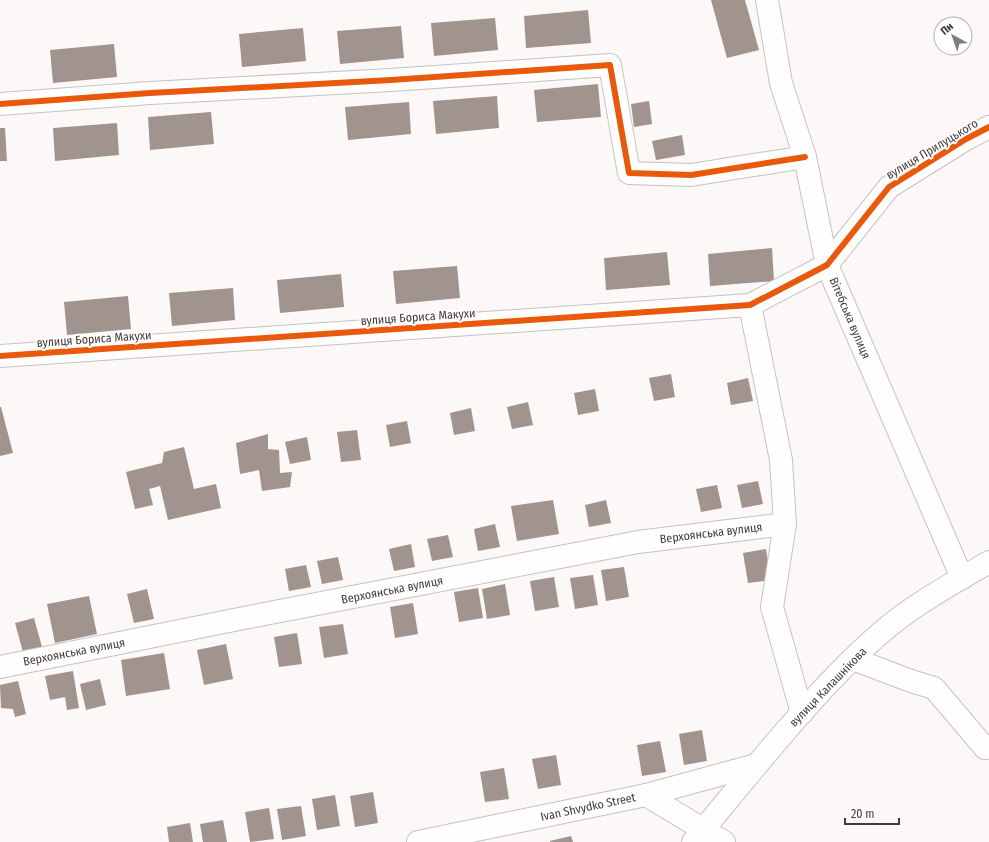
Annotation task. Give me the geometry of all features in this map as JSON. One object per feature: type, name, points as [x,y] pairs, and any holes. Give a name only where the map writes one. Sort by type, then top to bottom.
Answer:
[{"type":"street","name":"Вітебська вулиця","points":[[767,0],[781,83],[805,157],[827,265],[962,578]]},
{"type":"street","points":[[0,104],[150,93],[391,80],[610,65],[629,173],[691,175],[805,157]]},
{"type":"street","name":"вулиця Прилуцького","points":[[827,265],[888,187],[966,139],[989,127]]},
{"type":"street","name":"вулиця Бориса Макухи","points":[[0,356],[750,305],[827,265]]},
{"type":"street","points":[[750,305],[781,460],[785,524],[772,607],[802,713]]},
{"type":"street","name":"Верхоянська вулиця","points":[[0,667],[638,542],[785,524]]},
{"type":"street","name":"вулиця Калашнікова","points":[[698,836],[756,765],[853,659],[890,626],[921,603],[989,562]]},
{"type":"street","points":[[853,659],[934,688],[988,749]]},
{"type":"street","name":"Ivan Shvydko Street","points":[[418,842],[646,795],[756,765]]},
{"type":"street","points":[[646,795],[698,836],[724,842]]},
{"type":"building","points":[[711,0],[745,0],[759,50],[727,58]]},
{"type":"building","points":[[588,10],[591,43],[526,48],[524,16]]},
{"type":"building","points":[[495,18],[498,50],[434,56],[431,23]]},
{"type":"building","points":[[401,26],[404,58],[340,64],[337,31]]},
{"type":"building","points":[[303,28],[306,61],[242,67],[239,34]]},
{"type":"building","points":[[114,44],[117,77],[53,83],[50,50]]},
{"type":"building","points":[[598,84],[601,117],[537,122],[534,90]]},
{"type":"building","points":[[497,96],[499,128],[436,134],[433,101]]},
{"type":"building","points":[[649,101],[652,124],[634,127],[631,104]]},
{"type":"building","points":[[409,102],[411,134],[348,140],[345,107]]},
{"type":"building","points":[[211,112],[214,144],[150,150],[148,117]]},
{"type":"building","points":[[117,123],[119,155],[55,161],[53,128]]},
{"type":"building","points":[[0,128],[5,128],[7,161],[0,161]]},
{"type":"building","points":[[682,135],[685,155],[656,160],[652,141]]},
{"type":"building","points":[[772,248],[774,281],[710,286],[708,254]]},
{"type":"building","points":[[667,252],[670,285],[606,290],[604,258]]},
{"type":"building","points":[[457,266],[460,298],[396,304],[393,271]]},
{"type":"building","points":[[341,274],[344,307],[280,313],[277,280]]},
{"type":"building","points":[[233,288],[235,320],[172,326],[169,293]]},
{"type":"building","points":[[128,296],[131,329],[67,335],[64,302]]},
{"type":"building","points":[[671,374],[675,397],[654,401],[649,378]]},
{"type":"building","points":[[748,378],[753,401],[731,405],[727,383]]},
{"type":"building","points":[[595,389],[599,411],[578,415],[574,393]]},
{"type":"building","points":[[528,402],[533,425],[512,429],[507,407]]},
{"type":"building","points":[[0,407],[13,453],[0,456]]},
{"type":"building","points":[[471,408],[475,431],[454,435],[450,413]]},
{"type":"building","points":[[407,421],[411,443],[390,447],[386,425]]},
{"type":"building","points":[[357,430],[361,460],[341,462],[337,432]]},
{"type":"building","points":[[268,434],[268,449],[279,450],[280,473],[292,472],[290,487],[262,491],[259,470],[240,474],[236,443]]},
{"type":"building","points":[[307,437],[311,460],[290,464],[285,442]]},
{"type":"building","points":[[184,447],[194,489],[216,484],[221,508],[168,520],[160,486],[149,489],[153,505],[135,509],[126,472],[162,463],[164,452]]},
{"type":"building","points":[[758,481],[763,504],[742,508],[737,485]]},
{"type":"building","points":[[717,485],[722,508],[701,512],[696,489]]},
{"type":"building","points":[[553,500],[559,534],[517,541],[511,506]]},
{"type":"building","points":[[606,500],[611,523],[589,527],[585,505]]},
{"type":"building","points":[[495,524],[500,547],[478,551],[474,529]]},
{"type":"building","points":[[448,535],[453,557],[432,561],[427,539]]},
{"type":"building","points":[[411,544],[415,567],[394,571],[389,549]]},
{"type":"building","points":[[766,549],[771,580],[748,583],[743,553]]},
{"type":"building","points":[[338,557],[343,580],[322,584],[317,561]]},
{"type":"building","points":[[306,565],[311,587],[289,591],[285,569]]},
{"type":"building","points":[[624,567],[629,597],[606,601],[601,570]]},
{"type":"building","points":[[593,575],[598,605],[575,609],[570,578]]},
{"type":"building","points":[[554,577],[559,607],[535,611],[530,581]]},
{"type":"building","points":[[505,584],[510,615],[487,619],[482,589]]},
{"type":"building","points":[[478,588],[483,618],[459,622],[454,592]]},
{"type":"building","points":[[147,589],[154,619],[134,623],[127,594]]},
{"type":"building","points":[[89,596],[97,634],[55,643],[47,604]]},
{"type":"building","points":[[413,603],[418,634],[395,638],[390,607]]},
{"type":"building","points":[[34,618],[42,647],[23,652],[15,623]]},
{"type":"building","points":[[343,624],[348,654],[324,658],[319,627]]},
{"type":"building","points":[[297,633],[302,664],[279,667],[274,637]]},
{"type":"building","points":[[226,644],[233,679],[204,685],[197,650]]},
{"type":"building","points":[[164,653],[170,689],[126,696],[121,660]]},
{"type":"building","points":[[73,671],[79,708],[67,710],[65,697],[50,700],[45,676]]},
{"type":"building","points":[[100,679],[106,705],[86,710],[80,684]]},
{"type":"building","points":[[18,681],[26,714],[15,717],[13,709],[1,708],[0,685]]},
{"type":"building","points":[[702,730],[707,761],[684,765],[679,734]]},
{"type":"building","points":[[660,741],[666,772],[642,776],[637,745]]},
{"type":"building","points":[[556,755],[561,785],[538,789],[532,759]]},
{"type":"building","points":[[504,768],[509,799],[485,802],[480,772]]},
{"type":"building","points":[[373,792],[378,823],[355,827],[350,796]]},
{"type":"building","points":[[335,795],[340,826],[317,830],[312,799]]},
{"type":"building","points":[[301,806],[306,836],[282,840],[277,809]]},
{"type":"building","points":[[269,808],[274,839],[250,842],[245,812]]},
{"type":"building","points":[[223,820],[227,842],[203,842],[200,824]]},
{"type":"building","points":[[190,823],[193,842],[169,842],[167,827]]},
{"type":"building","points":[[571,836],[573,842],[550,842],[550,841]]},
{"type":"cycle path","points":[[0,104],[150,93],[391,80],[610,65],[629,173],[691,175],[805,157]]},
{"type":"cycle path","points":[[0,356],[750,305],[827,265],[889,187],[966,139],[989,127]]}]
